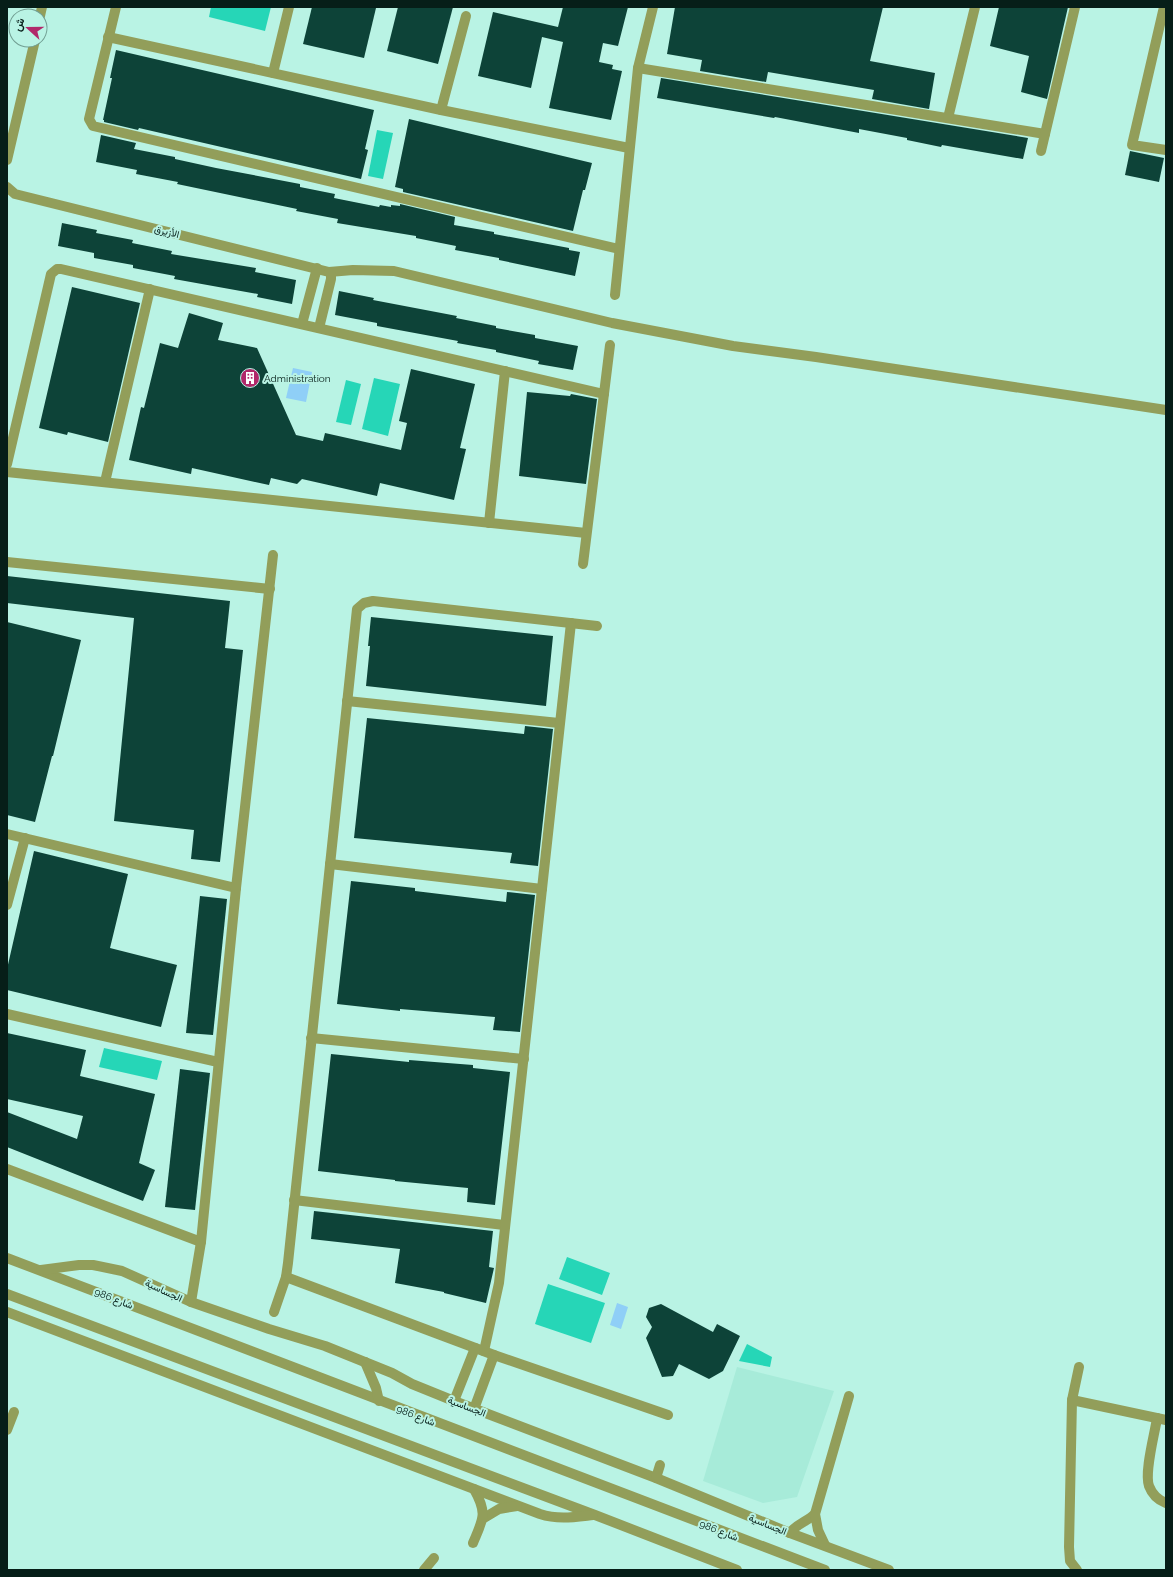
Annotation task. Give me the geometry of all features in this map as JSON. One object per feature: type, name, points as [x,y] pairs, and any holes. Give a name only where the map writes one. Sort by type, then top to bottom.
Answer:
[{"type":"street","points":[[116,7],[89,119],[93,126],[97,128],[619,249]]},
{"type":"street","points":[[273,73],[289,7]]},
{"type":"street","points":[[615,295],[638,68],[652,7]]},
{"type":"street","points":[[948,118],[975,7]]},
{"type":"street","points":[[1041,151],[1075,7]]},
{"type":"street","points":[[1164,7],[1132,145],[1166,150]]},
{"type":"street","points":[[441,110],[466,16]]},
{"type":"street","points":[[108,37],[441,110],[629,148]]},
{"type":"street","points":[[7,160],[33,48]]},
{"type":"street","points":[[638,68],[1045,134]]},
{"type":"street","name":"الأزيرق","points":[[7,188],[15,194],[329,272]]},
{"type":"street","points":[[302,324],[317,268]]},
{"type":"street","points":[[7,464],[51,274],[57,269],[150,289],[604,394]]},
{"type":"street","points":[[319,328],[331,279],[331,274],[329,272],[353,270],[394,271],[612,323],[732,346],[816,357],[1166,410]]},
{"type":"street","points":[[105,482],[150,289]]},
{"type":"street","points":[[583,564],[610,345]]},
{"type":"street","points":[[489,523],[504,371]]},
{"type":"street","points":[[7,472],[586,533]]},
{"type":"street","points":[[191,1302],[201,1242],[236,888],[273,555]]},
{"type":"street","points":[[7,562],[270,588]]},
{"type":"street","points":[[274,1312],[286,1277],[357,609],[364,603],[372,601],[597,626]]},
{"type":"street","points":[[454,1401],[480,1350],[499,1283],[504,1225],[524,1059],[559,723],[571,623]]},
{"type":"street","points":[[347,701],[559,723]]},
{"type":"street","points":[[7,834],[236,888]]},
{"type":"street","points":[[7,905],[25,838]]},
{"type":"street","points":[[330,864],[542,889]]},
{"type":"street","points":[[7,1014],[218,1062]]},
{"type":"street","points":[[312,1038],[524,1059]]},
{"type":"street","points":[[7,1169],[201,1242]]},
{"type":"street","points":[[294,1200],[504,1225]]},
{"type":"street","name":"شارع 986","points":[[7,1258],[804,1566],[825,1570]]},
{"type":"street","name":"الجساسية","points":[[41,1270],[79,1265],[108,1267],[135,1276],[169,1294],[269,1329],[325,1346],[392,1373],[412,1384],[474,1409],[656,1478],[790,1533],[889,1570]]},
{"type":"street","points":[[286,1277],[480,1350],[668,1415]]},
{"type":"street","points":[[7,1294],[595,1514],[737,1570]]},
{"type":"street","points":[[7,1312],[540,1514],[555,1518],[595,1514]]},
{"type":"street","points":[[474,1409],[494,1355]]},
{"type":"street","points":[[365,1362],[376,1388],[379,1401]]},
{"type":"street","points":[[1076,1570],[1070,1561],[1069,1554],[1072,1400],[1079,1367]]},
{"type":"street","points":[[825,1545],[818,1530],[815,1514],[849,1396]]},
{"type":"street","points":[[1072,1400],[1162,1419],[1149,1466],[1149,1485],[1158,1500],[1166,1503]]},
{"type":"street","points":[[7,1430],[14,1412]]},
{"type":"street","points":[[656,1478],[660,1466]]},
{"type":"street","points":[[474,1489],[484,1518]]},
{"type":"street","points":[[473,1543],[484,1518],[499,1509],[517,1506]]},
{"type":"street","points":[[790,1533],[793,1529],[807,1521],[815,1514]]},
{"type":"street","points":[[424,1570],[434,1558]]},
{"type":"shaded area","points":[[737,1367],[834,1391],[797,1497],[763,1503],[703,1481]]},
{"type":"green space","points":[[211,7],[271,7],[265,31],[209,17]]},
{"type":"green space","points":[[377,130],[393,133],[383,179],[368,176]]},
{"type":"green space","points":[[374,378],[400,384],[388,436],[362,429]]},
{"type":"green space","points":[[346,380],[361,384],[351,425],[336,422]]},
{"type":"green space","points":[[104,1048],[162,1061],[157,1080],[99,1067]]},
{"type":"green space","points":[[567,1257],[610,1273],[602,1295],[559,1279]]},
{"type":"green space","points":[[548,1284],[605,1303],[591,1343],[535,1324]]},
{"type":"green space","points":[[747,1344],[772,1357],[770,1367],[739,1361]]},
{"type":"water","points":[[293,368],[312,372],[306,402],[286,398]]},
{"type":"water","points":[[617,1303],[628,1307],[621,1329],[610,1325]]},
{"type":"building","points":[[312,7],[376,8],[364,58],[303,44]]},
{"type":"building","points":[[398,7],[453,7],[438,64],[387,51]]},
{"type":"building","points":[[563,7],[628,7],[618,46],[603,43],[599,62],[613,65],[612,69],[622,71],[611,120],[549,108],[563,42],[542,37],[531,88],[478,76],[493,12],[558,27]]},
{"type":"building","points":[[675,7],[883,7],[870,61],[935,73],[929,109],[872,99],[874,90],[768,72],[766,82],[700,71],[702,60],[667,54]]},
{"type":"building","points":[[999,7],[1068,7],[1047,99],[1021,92],[1029,56],[990,46]]},
{"type":"building","points":[[116,50],[374,110],[365,149],[368,150],[361,179],[139,128],[138,130],[104,122],[103,120],[112,78],[110,78]]},
{"type":"building","points":[[661,78],[1028,138],[1023,159],[942,145],[941,147],[907,140],[907,138],[859,129],[859,133],[775,117],[657,98]]},
{"type":"building","points":[[409,119],[592,163],[585,190],[583,190],[573,231],[403,192],[403,189],[395,187]]},
{"type":"building","points":[[101,135],[136,143],[134,149],[175,157],[175,159],[216,168],[300,184],[300,187],[335,194],[334,198],[379,207],[380,205],[391,207],[391,205],[400,206],[400,204],[455,217],[454,225],[569,248],[569,250],[580,252],[575,276],[499,260],[499,258],[455,250],[456,246],[416,238],[416,236],[337,223],[338,219],[296,211],[297,209],[136,174],[137,170],[96,162]]},
{"type":"building","points":[[1130,151],[1164,158],[1159,182],[1125,175]]},
{"type":"building","points":[[62,223],[97,230],[96,233],[133,240],[132,243],[172,251],[171,254],[256,268],[255,272],[296,280],[292,304],[257,297],[258,294],[174,279],[175,276],[133,268],[133,265],[94,258],[94,253],[58,246]]},
{"type":"building","points":[[72,287],[140,303],[108,442],[68,432],[67,435],[39,428]]},
{"type":"building","points":[[339,291],[374,298],[373,300],[457,316],[456,318],[496,326],[496,328],[535,335],[535,338],[578,346],[573,370],[538,364],[539,361],[496,352],[496,350],[457,343],[458,341],[377,326],[377,323],[335,315]]},
{"type":"building","points":[[189,313],[223,323],[218,340],[257,348],[296,435],[323,441],[325,433],[401,450],[407,423],[399,421],[411,369],[475,384],[460,448],[466,449],[454,500],[380,483],[377,496],[302,479],[297,484],[271,478],[269,485],[192,468],[191,474],[129,460],[141,407],[144,408],[160,343],[178,348]]},
{"type":"building","points":[[527,392],[570,396],[571,394],[597,399],[586,484],[519,476]]},
{"type":"building","points":[[7,576],[230,601],[225,648],[243,650],[220,862],[191,859],[194,830],[114,821],[134,618],[7,603]]},
{"type":"building","points":[[371,617],[553,636],[546,706],[366,686]]},
{"type":"building","points":[[7,622],[81,640],[53,756],[35,822],[7,815]]},
{"type":"building","points":[[367,718],[524,734],[525,726],[553,729],[538,866],[510,863],[512,853],[354,838]]},
{"type":"building","points":[[34,851],[128,874],[110,948],[177,965],[161,1027],[7,990],[7,969]]},
{"type":"building","points":[[351,881],[415,888],[415,891],[506,902],[507,892],[535,895],[520,1032],[493,1030],[495,1017],[400,1009],[400,1011],[337,1004]]},
{"type":"building","points":[[200,896],[227,899],[213,1035],[186,1033]]},
{"type":"building","points":[[7,1033],[86,1050],[80,1076],[155,1094],[139,1163],[155,1170],[143,1201],[7,1147],[7,1112],[77,1139],[83,1116],[7,1099]]},
{"type":"building","points":[[331,1054],[409,1062],[409,1060],[473,1065],[473,1068],[510,1072],[495,1205],[467,1202],[468,1188],[395,1181],[318,1171]]},
{"type":"building","points":[[180,1069],[210,1073],[195,1210],[165,1207]]},
{"type":"building","points":[[314,1211],[493,1231],[489,1267],[494,1268],[486,1303],[444,1292],[395,1283],[400,1249],[311,1239]]},
{"type":"building","points":[[661,1304],[713,1332],[717,1324],[740,1336],[723,1371],[709,1379],[679,1364],[673,1376],[662,1377],[646,1338],[652,1327],[646,1317],[649,1308]]},
{"type":"place","name":"Administration","points":[[250,378]]}]
